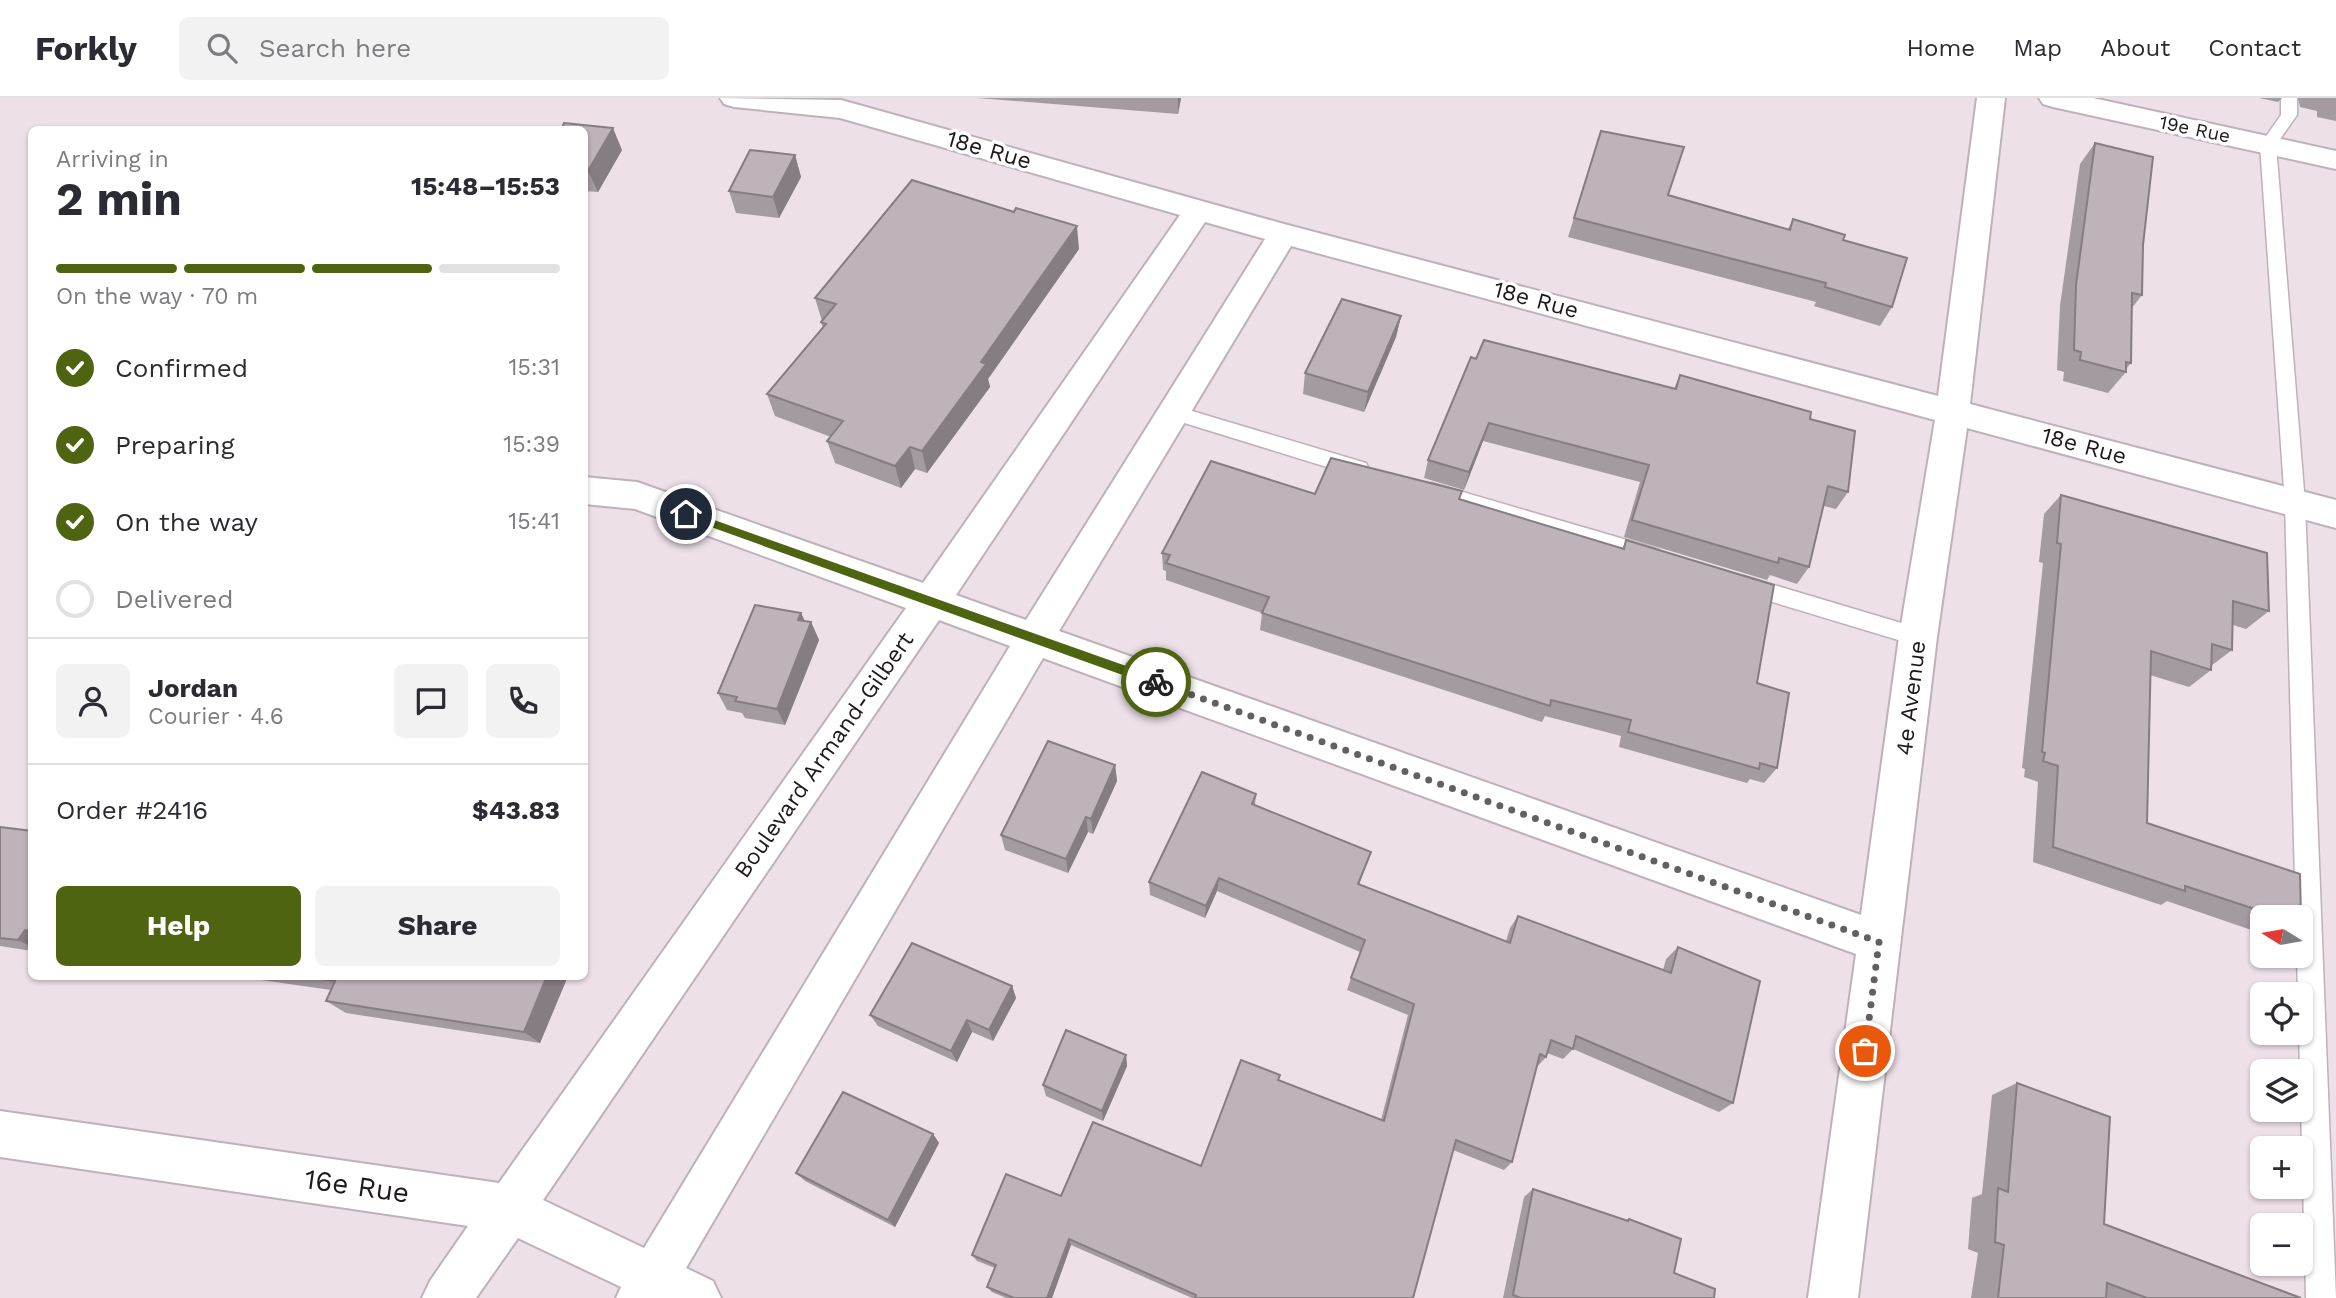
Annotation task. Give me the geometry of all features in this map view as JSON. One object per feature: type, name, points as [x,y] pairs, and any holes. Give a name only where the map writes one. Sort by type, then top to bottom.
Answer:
[{"type":"street","name":"18e Rue","points":[[734,98],[841,109],[1283,234],[2336,514]]},
{"type":"street","name":"4e Avenue","points":[[1833,1298],[1918,637],[1953,410],[1991,98]]},
{"type":"street","name":"19e Rue","points":[[2053,98],[2336,160]]},
{"type":"street","name":"Boulevard Armand-Gilbert","points":[[447,1298],[931,602],[1199,209]]},
{"type":"street","points":[[648,1288],[1034,639],[1283,234]]},
{"type":"street","points":[[588,490],[638,496],[1879,942]]},
{"type":"street","name":"16e Rue","points":[[0,1134],[508,1208],[648,1288],[695,1298]]},
{"type":"lane","points":[[2289,98],[2289,115],[2268,145],[2295,503],[2321,1298]]},
{"type":"lane","points":[[1172,412],[1386,477]]},
{"type":"lane","points":[[1412,485],[1665,561]]},
{"type":"lane","points":[[1719,577],[1918,637]]},
{"type":"building","points":[[564,123],[613,128],[588,171],[588,126],[563,126]]},
{"type":"building","points":[[1601,131],[1684,147],[1668,195],[1790,230],[1793,219],[1845,235],[1843,240],[1907,258],[1892,307],[1825,287],[1826,283],[1574,218]]},
{"type":"building","points":[[2095,143],[2153,157],[2143,245],[2142,295],[2132,293],[2131,363],[2126,362],[2126,372],[2080,360],[2081,352],[2074,350],[2076,285]]},
{"type":"building","points":[[750,150],[795,155],[773,197],[729,191]]},
{"type":"building","points":[[912,180],[1014,212],[1016,208],[1077,226],[981,362],[986,364],[922,451],[910,447],[895,466],[827,441],[843,421],[767,394],[826,324],[821,322],[836,304],[815,298]]},
{"type":"building","points":[[1342,299],[1401,316],[1368,392],[1305,373]]},
{"type":"building","points":[[1484,340],[1676,389],[1680,375],[1811,412],[1810,419],[1855,431],[1848,492],[1828,486],[1809,567],[1779,558],[1778,563],[1632,520],[1649,465],[1489,423],[1469,472],[1428,460],[1471,357],[1476,359]]},
{"type":"building","points":[[1331,458],[1462,491],[1459,499],[1624,549],[1626,540],[1774,585],[1757,683],[1789,693],[1777,768],[1760,763],[1759,769],[1628,732],[1631,720],[1551,700],[1550,706],[1262,613],[1269,597],[1166,563],[1170,555],[1162,553],[1211,461],[1315,494]]},
{"type":"building","points":[[2061,495],[2267,553],[2269,611],[2233,601],[2232,650],[2212,644],[2211,670],[2151,651],[2147,823],[2300,874],[2301,905],[2250,905],[2250,907],[2185,886],[2185,891],[2053,847],[2058,766],[2043,761],[2045,753],[2042,752],[2061,544],[2057,543]]},
{"type":"building","points":[[755,605],[801,613],[798,620],[811,622],[777,709],[735,701],[737,697],[718,693]]},
{"type":"building","points":[[1048,741],[1115,765],[1091,819],[1086,817],[1066,859],[1001,835]]},
{"type":"building","points":[[1202,772],[1256,794],[1252,804],[1371,852],[1358,884],[1510,943],[1518,916],[1671,973],[1678,947],[1760,981],[1733,1103],[1576,1036],[1573,1049],[1551,1040],[1546,1057],[1540,1054],[1512,1162],[1456,1140],[1413,1298],[1195,1298],[1196,1295],[1069,1239],[1047,1298],[1014,1298],[987,1287],[996,1265],[972,1255],[1006,1174],[1061,1196],[1093,1122],[1201,1166],[1241,1060],[1280,1075],[1278,1080],[1384,1121],[1414,1004],[1351,978],[1365,940],[1219,878],[1206,906],[1149,882]]},
{"type":"building","points":[[0,827],[28,830],[28,930],[25,930],[18,940],[0,938]]},
{"type":"building","points":[[912,943],[1012,986],[989,1030],[967,1020],[951,1051],[870,1015]]},
{"type":"building","points":[[329,980],[545,980],[524,1032],[326,1001],[335,981]]},
{"type":"building","points":[[1066,1030],[1126,1055],[1102,1111],[1043,1085]]},
{"type":"building","points":[[2017,1083],[2110,1117],[2104,1224],[2301,1298],[2147,1298],[2107,1283],[2106,1298],[1998,1298],[2004,1245],[1995,1242],[1998,1188],[2008,1192]]},
{"type":"building","points":[[843,1092],[933,1134],[888,1220],[796,1173]]},
{"type":"building","points":[[1533,1189],[1628,1221],[1629,1219],[1681,1239],[1674,1273],[1715,1289],[1714,1298],[1521,1298],[1513,1295]]},
{"type":"way so far","points":[[1156,682],[1672,865],[1879,942],[1865,1051]]},
{"type":"route","points":[[686,514],[1156,682]]}]
